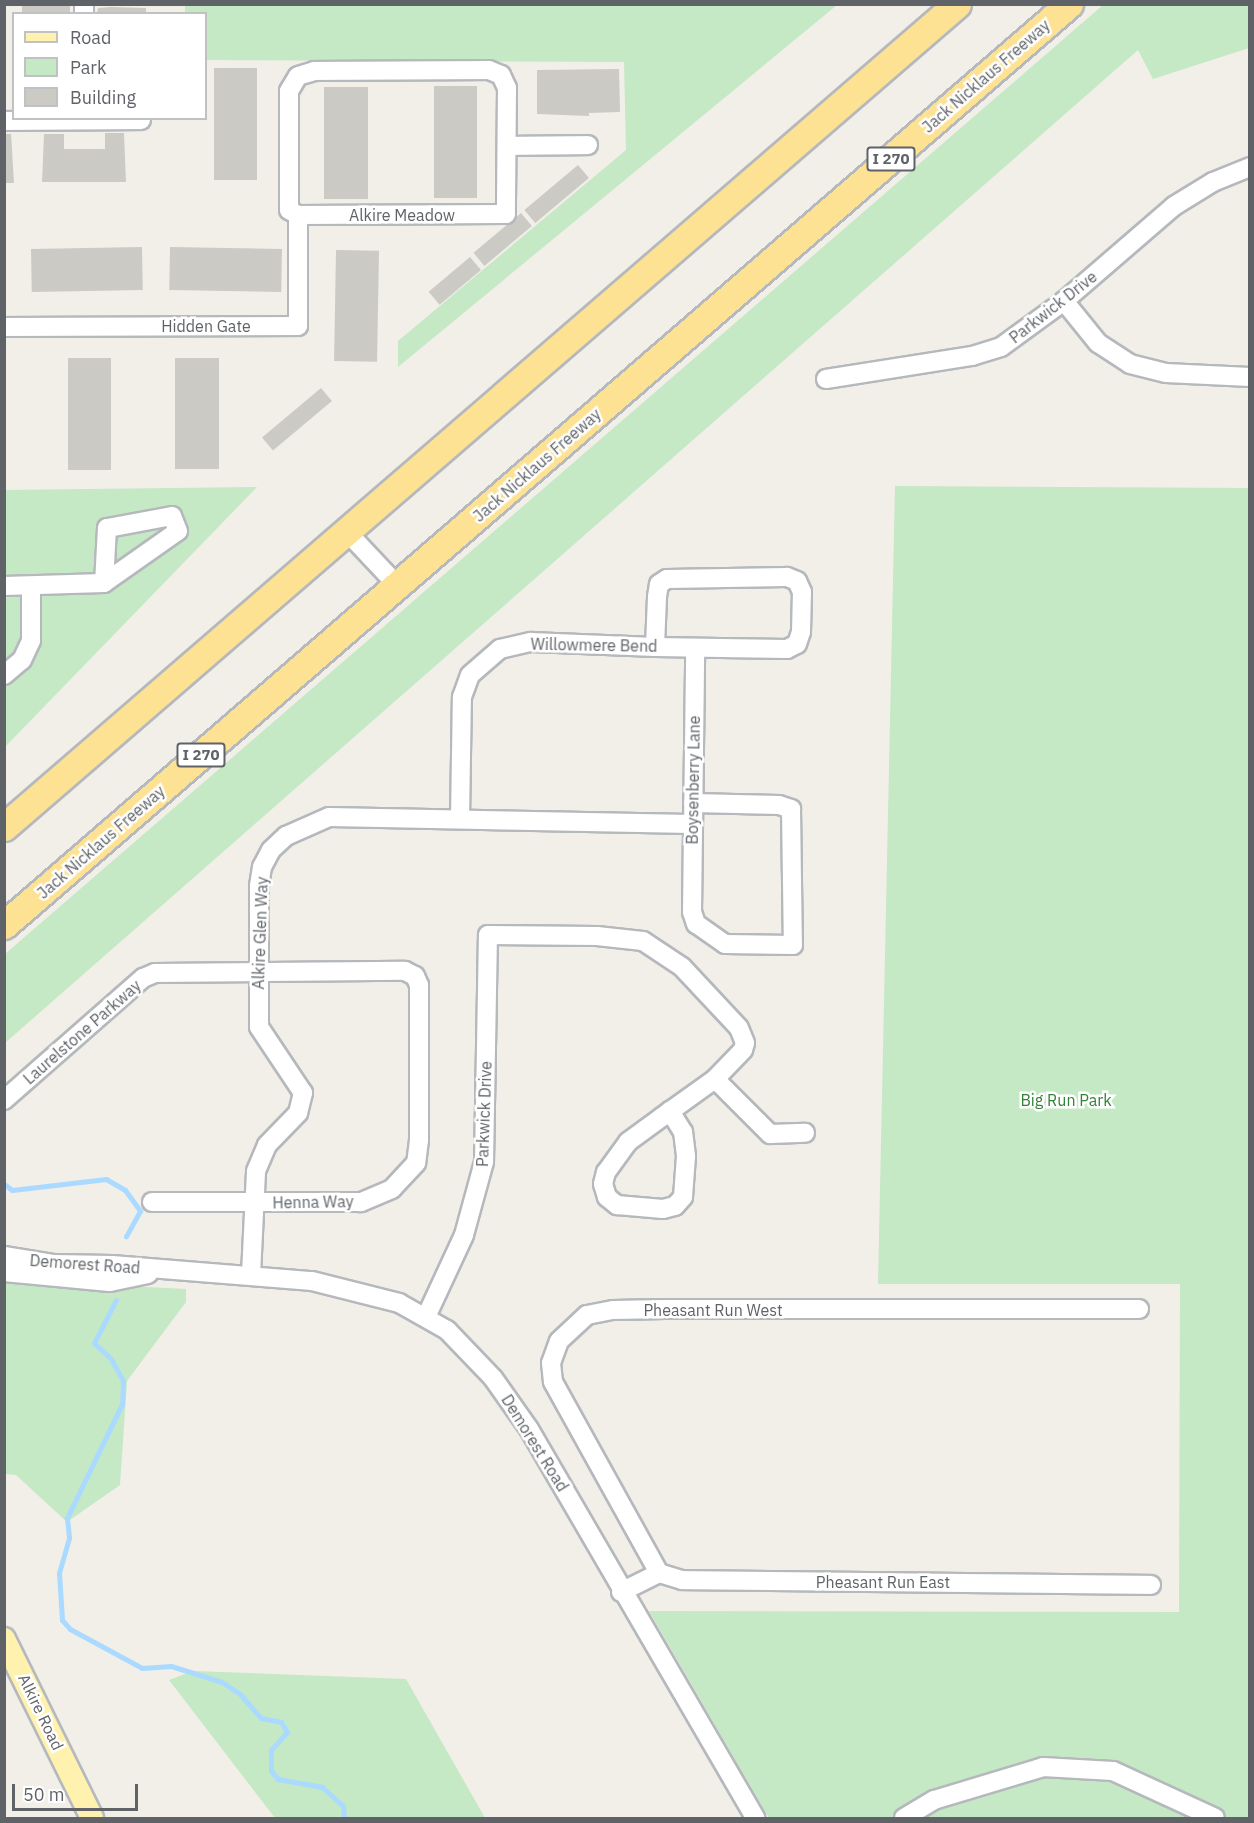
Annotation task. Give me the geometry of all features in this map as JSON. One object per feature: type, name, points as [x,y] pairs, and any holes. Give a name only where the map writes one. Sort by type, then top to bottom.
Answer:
[{"type":"highway","points":[[4,827],[957,4]]},
{"type":"highway","name":"Jack Nicklaus Freeway","points":[[4,925],[1069,4]]},
{"type":"main road","name":"Alkire Road","points":[[4,1639],[92,1818]]},
{"type":"street","points":[[298,215],[289,210],[289,91],[291,83],[305,73],[496,72],[507,88],[507,146],[588,145]]},
{"type":"street","points":[[4,121],[42,120]]},
{"type":"street","name":"Alkire Meadow","points":[[298,215],[506,214],[507,146]]},
{"type":"street","name":"Parkwick Drive","points":[[826,379],[972,356],[1001,347],[1064,301],[1174,206],[1213,182],[1250,168]]},
{"type":"street","name":"Hidden Gate","points":[[4,327],[298,326],[298,215]]},
{"type":"street","points":[[1064,301],[1098,343],[1130,364],[1166,373],[1250,376]]},
{"type":"street","points":[[4,586],[104,583],[178,531],[172,516],[107,528],[104,583]]},
{"type":"street","points":[[347,532],[397,585]]},
{"type":"street","name":"Willowmere Bend","points":[[460,819],[462,697],[470,675],[500,649],[531,642],[695,648],[787,649],[797,644],[802,591],[797,581],[787,577],[667,579],[659,584],[655,646]]},
{"type":"street","points":[[4,675],[22,660],[31,641],[31,586]]},
{"type":"street","name":"Boysenberry Lane","points":[[693,803],[779,805],[790,809],[793,945],[725,944],[710,937],[696,924],[692,912],[692,824],[695,648]]},
{"type":"street","name":"Alkire Glen Way","points":[[251,1274],[253,1202],[261,1155],[298,1113],[303,1093],[259,1027],[257,971],[262,867],[286,836],[329,817],[692,824]]},
{"type":"street","name":"Parkwick Drive","points":[[426,1317],[464,1235],[484,1162],[488,935],[597,936],[644,941],[682,967],[739,1028],[745,1043],[743,1050],[715,1079]]},
{"type":"street","name":"Laurelstone Parkway","points":[[4,1100],[143,978],[155,973],[405,971],[415,976]]},
{"type":"street","name":"Henna Way","points":[[152,1202],[361,1202],[392,1189],[416,1162],[420,985],[415,976]]},
{"type":"street","points":[[670,1111],[683,1132],[686,1156],[683,1197],[675,1206],[663,1209],[616,1205],[607,1197],[603,1184],[606,1172],[628,1142],[670,1111],[715,1079],[770,1134],[805,1132]]},
{"type":"street","name":"Demorest Road","points":[[4,1256],[54,1264],[251,1274],[342,1287],[399,1304],[426,1317],[460,1342],[493,1378],[530,1429],[621,1592],[755,1818]]},
{"type":"street","name":"Demorest Road","points":[[4,1272],[110,1282],[166,1271]]},
{"type":"street","name":"Pheasant Run West","points":[[659,1573],[554,1382],[551,1362],[559,1341],[587,1316],[612,1310],[665,1309],[1139,1309]]},
{"type":"street","points":[[621,1592],[659,1573]]},
{"type":"street","name":"Pheasant Run East","points":[[659,1573],[682,1580],[1151,1585]]},
{"type":"street","points":[[904,1818],[934,1800],[1043,1767],[1113,1772],[1215,1818]]},
{"type":"green space","points":[[185,4],[837,4],[398,367],[398,341],[626,150],[624,62],[207,60],[207,12],[185,12]]},
{"type":"green space","points":[[1103,5],[1249,5],[1249,48],[1153,79],[1138,50],[5,1043],[5,954]]},
{"type":"green space","name":"Big Run Park","points":[[895,486],[1249,488],[1249,1818],[769,1818],[649,1611],[1179,1612],[1180,1284],[878,1284]]},
{"type":"green space","points":[[257,487],[5,747],[5,490]]},
{"type":"green space","points":[[5,1280],[186,1289],[186,1302],[127,1381],[120,1485],[67,1522],[16,1475],[5,1474]]},
{"type":"green space","points":[[193,1671],[406,1679],[485,1818],[275,1818],[169,1680]]},
{"type":"building","points":[[22,4],[70,4],[70,12],[22,12]]},
{"type":"building","points":[[98,8],[146,8],[146,12],[97,12]]},
{"type":"building","points":[[214,68],[257,68],[257,180],[214,180]]},
{"type":"building","points":[[619,69],[620,112],[589,113],[589,116],[537,114],[537,70]]},
{"type":"building","points":[[434,86],[477,86],[477,198],[434,198]]},
{"type":"building","points":[[324,87],[368,87],[368,199],[324,199]]},
{"type":"building","points":[[105,133],[124,133],[126,182],[42,182],[44,134],[64,134],[64,149],[105,149]]},
{"type":"building","points":[[4,134],[11,134],[14,183],[4,183]]},
{"type":"building","points":[[578,165],[589,178],[535,223],[524,210]]},
{"type":"building","points":[[521,213],[532,226],[484,266],[474,253]]},
{"type":"building","points":[[142,247],[143,290],[32,292],[31,249]]},
{"type":"building","points":[[170,247],[282,249],[281,292],[169,290]]},
{"type":"building","points":[[336,250],[379,251],[377,362],[334,361]]},
{"type":"building","points":[[470,257],[481,270],[440,305],[429,292]]},
{"type":"building","points":[[68,358],[111,358],[111,470],[68,470]]},
{"type":"building","points":[[175,358],[219,358],[219,469],[175,469]]},
{"type":"building","points":[[321,388],[332,401],[273,451],[262,437]]},
{"type":"waterway","points":[[4,1184],[12,1190],[106,1179],[125,1190],[140,1211],[126,1236]]},
{"type":"waterway","points":[[116,1300],[94,1343],[111,1359],[123,1381],[122,1404],[67,1518],[69,1538],[59,1573],[62,1620],[70,1629],[142,1668],[171,1666],[222,1682],[240,1694],[261,1718],[281,1722],[287,1732],[271,1750],[271,1771],[278,1779],[322,1787],[343,1806],[344,1818]]}]
